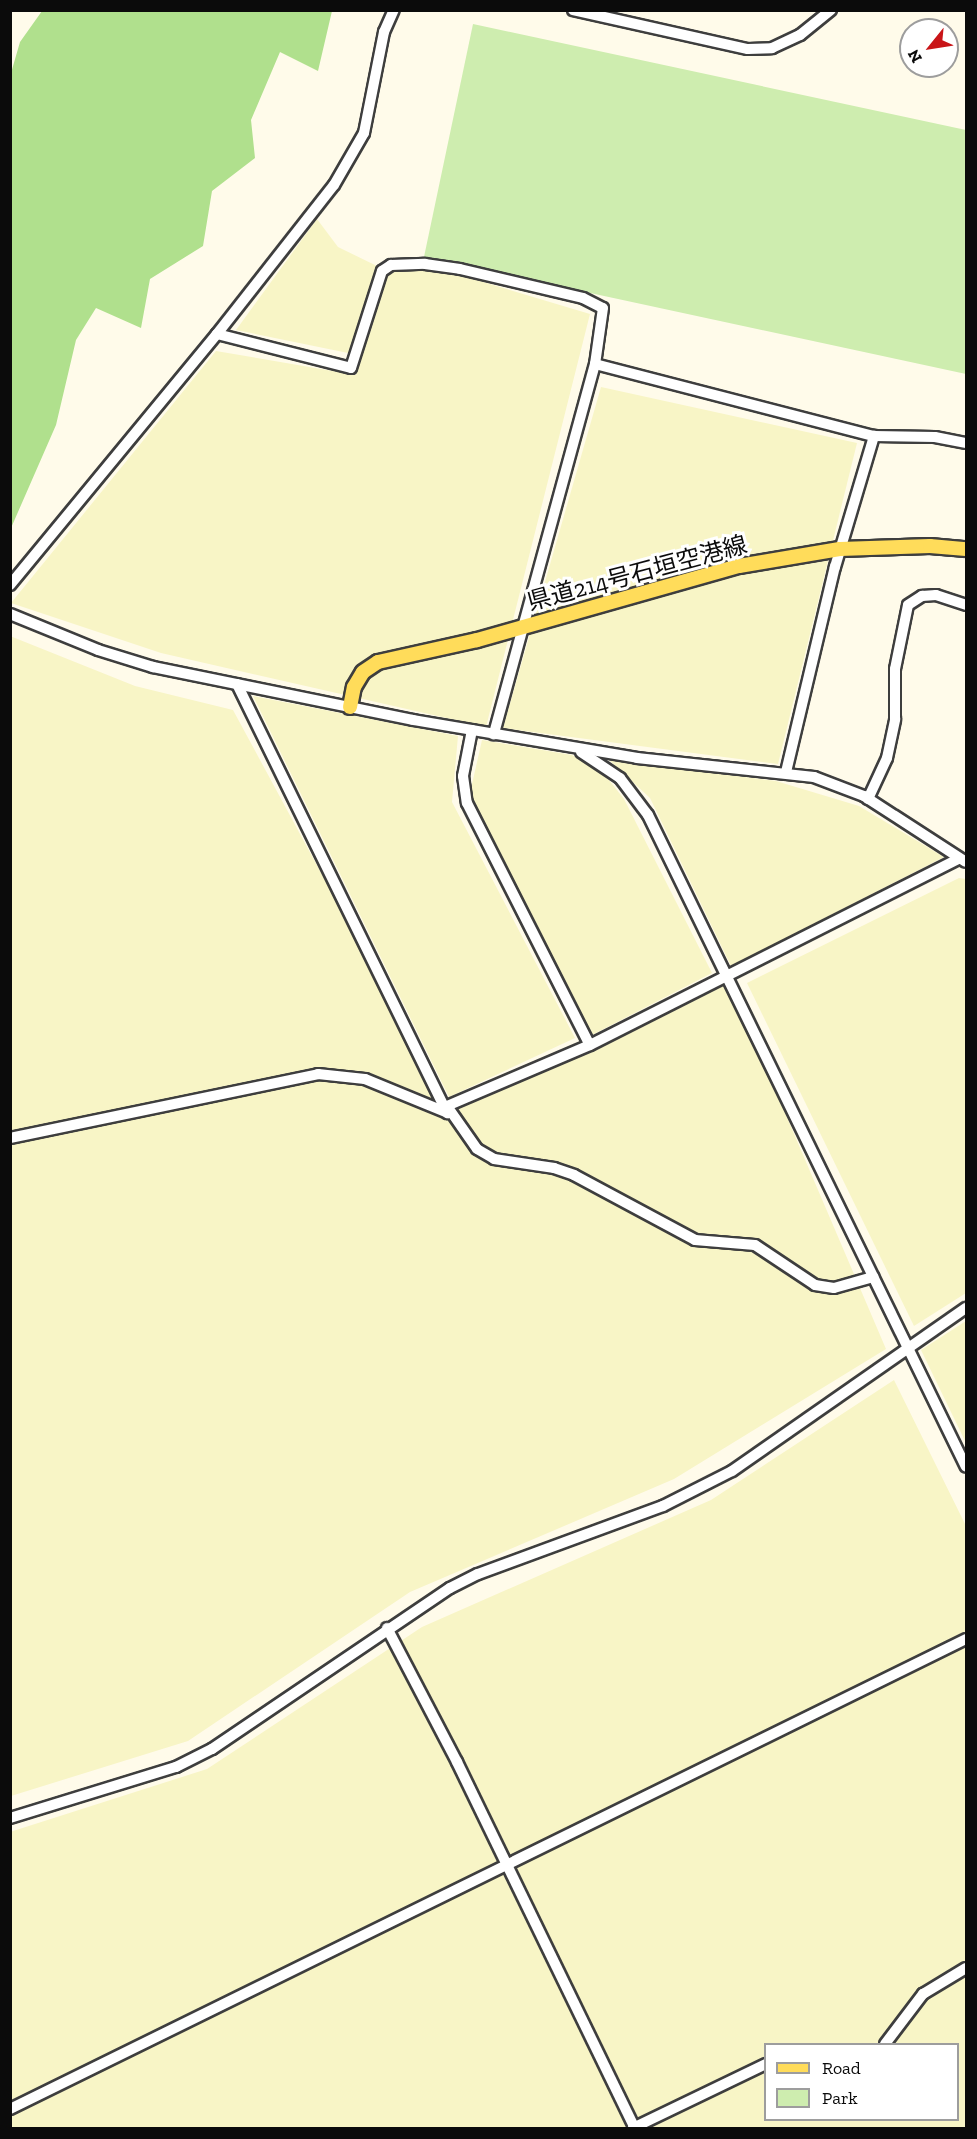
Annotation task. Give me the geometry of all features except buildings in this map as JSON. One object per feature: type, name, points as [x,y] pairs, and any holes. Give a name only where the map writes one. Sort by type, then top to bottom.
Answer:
[{"type":"main road","name":"県道214号石垣空港線","points":[[350,707],[354,687],[363,672],[378,662],[525,626],[739,566],[840,549],[930,546],[966,549]]},
{"type":"street","points":[[10,585],[217,334],[334,185],[364,133],[384,32],[394,10]]},
{"type":"street","points":[[573,10],[748,49],[772,48],[800,35],[831,10]]},
{"type":"street","points":[[217,334],[351,368],[382,271],[391,265],[425,264],[600,304],[604,313],[595,364],[494,734]]},
{"type":"street","points":[[595,364],[874,436],[935,437],[966,443]]},
{"type":"street","points":[[786,772],[840,549],[874,436]]},
{"type":"street","points":[[868,799],[887,758],[896,719],[895,669],[908,605],[922,596],[936,595],[966,605]]},
{"type":"street","points":[[10,614],[120,657],[350,707],[637,758],[786,772],[814,777],[868,799],[938,841],[963,860],[590,1045],[447,1110],[365,1079],[318,1074],[10,1138]]},
{"type":"street","points":[[237,684],[447,1110],[477,1149],[494,1159],[554,1168],[574,1175],[695,1240],[755,1245],[815,1285],[834,1288],[873,1277]]},
{"type":"street","points":[[472,730],[463,776],[467,803],[590,1045]]},
{"type":"street","points":[[573,747],[608,766],[635,795],[727,976],[966,1467]]},
{"type":"street","points":[[10,1818],[176,1767],[212,1749],[387,1628],[478,1574],[663,1506],[732,1471],[966,1308]]},
{"type":"street","points":[[387,1628],[634,2128],[764,2064]]},
{"type":"street","points":[[10,2109],[966,1639]]},
{"type":"street","points":[[886,2043],[923,1994],[966,1968]]},
{"type":"shaded area","points":[[317,219],[338,247],[379,267],[353,354],[236,330]]},
{"type":"shaded area","points":[[402,267],[440,269],[590,314],[486,727],[161,653],[11,603],[216,351],[356,375],[384,272]]},
{"type":"shaded area","points":[[601,387],[857,443],[778,764],[503,728]]},
{"type":"shaded area","points":[[10,636],[135,686],[233,710],[447,1106],[727,977],[886,1349],[674,1479],[410,1592],[188,1741],[11,1796]]},
{"type":"shaded area","points":[[253,696],[458,736],[452,802],[575,1038],[449,1097]]},
{"type":"shaded area","points":[[482,740],[572,755],[605,775],[624,799],[712,973],[592,1035],[470,793]]},
{"type":"shaded area","points":[[608,759],[776,781],[859,806],[944,857],[731,966],[650,798]]},
{"type":"shaded area","points":[[959,878],[966,879],[966,1293],[914,1326],[747,983]]},
{"type":"shaded area","points":[[966,1321],[966,1443],[921,1350]]},
{"type":"shaded area","points":[[894,1380],[966,1526],[966,2128],[11,2128],[10,1832],[207,1769],[422,1627],[711,1500]]},
{"type":"green space","points":[[42,11],[332,11],[318,71],[280,52],[251,120],[255,158],[212,191],[203,246],[150,279],[141,328],[96,308],[76,340],[56,425],[11,528],[11,73],[20,42]]},
{"type":"green space","points":[[473,24],[966,130],[966,374],[424,257]]}]
